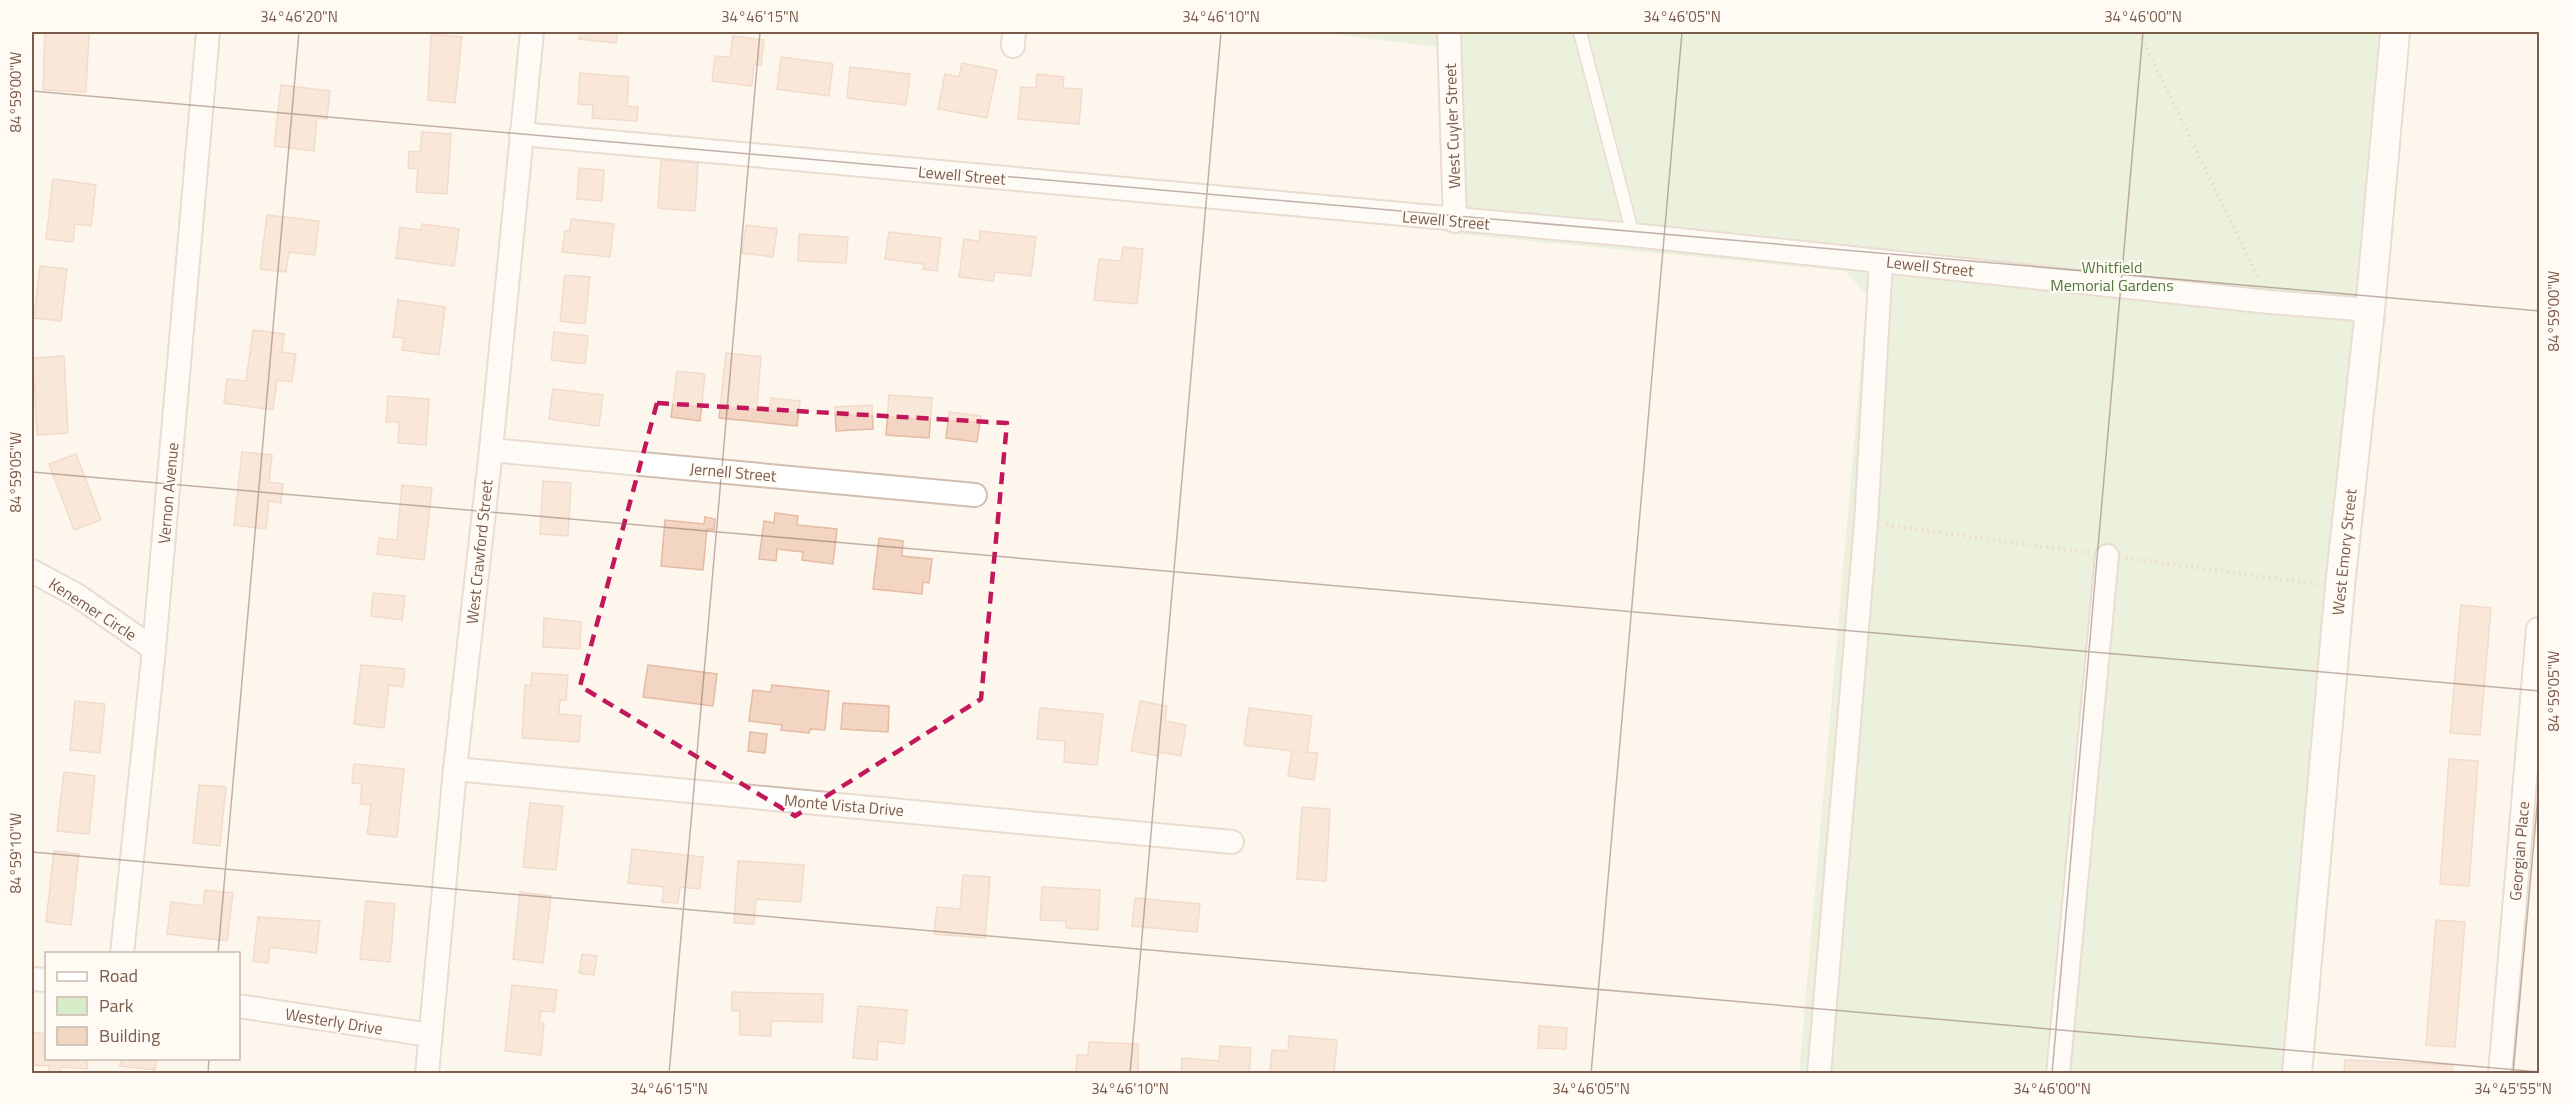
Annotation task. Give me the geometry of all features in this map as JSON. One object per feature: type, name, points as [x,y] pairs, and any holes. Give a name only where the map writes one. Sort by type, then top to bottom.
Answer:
[{"type":"street","name":"Vernon Avenue","points":[[122,952],[154,649],[208,32]]},
{"type":"street","name":"West Crawford Street","points":[[427,1074],[455,769],[491,450],[532,32]]},
{"type":"street","name":"West Cuyler Street","points":[[1449,32],[1455,221]]},
{"type":"street","name":"West Emory Street","points":[[2296,1074],[2340,586],[2370,310],[2395,32]]},
{"type":"street","name":"Lewell Street","points":[[521,134],[1455,221],[1633,235],[2270,302],[2370,310]]},
{"type":"street","points":[[1819,1074],[1866,523],[1881,261]]},
{"type":"street","name":"Jernell Street","points":[[491,450],[975,495]]},
{"type":"street","points":[[2058,1074],[2107,556]]},
{"type":"street","name":"Kenemer Circle","points":[[32,571],[78,596],[154,649]]},
{"type":"street","name":"Georgian Place","points":[[2500,1074],[2538,629]]},
{"type":"street","name":"Monte Vista Drive","points":[[455,769],[1232,842]]},
{"type":"street","name":"Westerly Drive","points":[[240,1006],[430,1035]]},
{"type":"lane","points":[[1580,32],[1633,235]]},
{"type":"path","points":[[2139,32],[2270,302]]},
{"type":"highlighted area","points":[[657,403],[1007,423],[981,699],[795,816],[580,686]]},
{"type":"green space","name":"Whitfield Memorial Gardens","points":[[1317,32],[2379,32],[2307,834],[2291,1073],[1799,1073],[1867,295],[1845,271],[1446,233],[1437,47]]},
{"type":"building","points":[[45,32],[89,32],[86,92],[43,90]]},
{"type":"building","points":[[580,32],[617,32],[616,43],[579,39]]},
{"type":"building","points":[[431,34],[462,37],[455,103],[428,100]]},
{"type":"building","points":[[733,36],[764,40],[761,65],[754,64],[752,86],[712,81],[715,56],[730,57]]},
{"type":"building","points":[[781,57],[833,64],[829,96],[777,89]]},
{"type":"building","points":[[962,63],[997,70],[987,118],[938,109],[945,74],[959,77]]},
{"type":"building","points":[[850,67],[910,74],[906,105],[847,98]]},
{"type":"building","points":[[580,73],[629,77],[627,106],[638,107],[637,121],[592,118],[593,105],[578,104]]},
{"type":"building","points":[[1037,74],[1064,77],[1063,88],[1082,89],[1079,124],[1018,119],[1021,87],[1036,88]]},
{"type":"building","points":[[281,85],[330,91],[327,119],[317,118],[314,151],[274,146]]},
{"type":"building","points":[[422,132],[451,134],[447,194],[416,192],[418,169],[408,168],[409,151],[420,152]]},
{"type":"building","points":[[661,160],[698,163],[695,211],[658,208]]},
{"type":"building","points":[[579,168],[604,170],[602,201],[577,199]]},
{"type":"building","points":[[53,179],[96,185],[91,226],[75,224],[73,242],[46,239]]},
{"type":"building","points":[[267,215],[319,221],[315,255],[289,252],[286,272],[260,269]]},
{"type":"building","points":[[571,219],[614,224],[610,257],[562,252],[565,231],[570,231]]},
{"type":"building","points":[[422,224],[459,229],[454,266],[396,258],[400,227],[421,230]]},
{"type":"building","points":[[746,225],[777,229],[773,257],[742,253]]},
{"type":"building","points":[[980,231],[1036,237],[1031,276],[995,272],[993,281],[959,277],[964,239],[979,241]]},
{"type":"building","points":[[889,232],[941,238],[937,271],[923,269],[924,264],[885,259]]},
{"type":"building","points":[[799,234],[848,237],[846,263],[798,261]]},
{"type":"building","points":[[1123,247],[1143,249],[1137,304],[1094,300],[1099,259],[1121,261]]},
{"type":"building","points":[[40,266],[67,269],[61,321],[34,318]]},
{"type":"building","points":[[565,275],[590,277],[585,324],[560,321]]},
{"type":"building","points":[[398,300],[445,307],[439,355],[402,350],[404,338],[393,337]]},
{"type":"building","points":[[253,330],[284,334],[282,352],[296,354],[292,382],[277,380],[273,410],[224,403],[227,379],[246,381]]},
{"type":"building","points":[[554,332],[588,336],[585,364],[551,360]]},
{"type":"building","points":[[726,353],[761,357],[757,406],[770,407],[771,398],[800,401],[797,426],[719,418]]},
{"type":"building","points":[[64,356],[68,433],[37,435],[33,358]]},
{"type":"building","points":[[677,371],[705,374],[700,421],[671,417]]},
{"type":"building","points":[[553,389],[603,395],[599,426],[549,419]]},
{"type":"building","points":[[889,395],[932,398],[929,438],[886,435]]},
{"type":"building","points":[[388,396],[429,399],[426,445],[398,443],[399,422],[386,422]]},
{"type":"building","points":[[872,405],[873,429],[836,431],[835,407]]},
{"type":"building","points":[[949,412],[981,416],[977,442],[946,438]]},
{"type":"building","points":[[242,452],[272,455],[269,482],[283,484],[281,503],[269,501],[266,529],[234,525]]},
{"type":"building","points":[[76,454],[101,520],[74,530],[49,464]]},
{"type":"building","points":[[543,481],[571,483],[568,536],[540,534]]},
{"type":"building","points":[[402,485],[432,488],[424,560],[377,554],[379,538],[397,540]]},
{"type":"building","points":[[775,513],[798,516],[797,525],[837,529],[833,564],[802,560],[803,552],[777,549],[776,561],[759,559],[764,521],[774,523]]},
{"type":"building","points":[[705,517],[715,519],[714,530],[707,529],[703,570],[661,566],[665,520],[704,524]]},
{"type":"building","points":[[879,538],[903,541],[902,556],[932,559],[929,583],[923,582],[922,594],[873,589]]},
{"type":"building","points":[[373,593],[405,596],[402,620],[371,616]]},
{"type":"building","points":[[2461,605],[2491,608],[2480,735],[2450,733]]},
{"type":"building","points":[[544,618],[581,622],[580,649],[543,647]]},
{"type":"building","points":[[361,665],[405,669],[403,687],[389,685],[384,728],[354,724]]},
{"type":"building","points":[[648,665],[717,674],[713,706],[643,697]]},
{"type":"building","points":[[532,673],[568,675],[566,700],[560,700],[559,714],[581,716],[579,742],[522,738],[525,685],[531,686]]},
{"type":"building","points":[[772,685],[829,691],[825,730],[810,729],[809,733],[781,730],[782,725],[749,721],[753,690],[771,692]]},
{"type":"building","points":[[75,701],[105,704],[100,753],[70,750]]},
{"type":"building","points":[[1140,701],[1167,706],[1165,721],[1186,725],[1181,756],[1159,752],[1158,756],[1131,751]]},
{"type":"building","points":[[843,703],[889,706],[888,732],[841,729]]},
{"type":"building","points":[[1040,708],[1103,714],[1097,765],[1064,762],[1065,741],[1037,739]]},
{"type":"building","points":[[1249,708],[1312,716],[1307,752],[1318,753],[1314,780],[1288,776],[1292,751],[1244,745]]},
{"type":"building","points":[[750,732],[767,734],[765,753],[748,751]]},
{"type":"building","points":[[2449,759],[2478,761],[2469,886],[2440,884]]},
{"type":"building","points":[[354,764],[404,769],[397,837],[367,834],[371,805],[360,804],[362,784],[352,783]]},
{"type":"building","points":[[64,772],[95,776],[89,834],[57,831]]},
{"type":"building","points":[[199,785],[226,787],[220,846],[193,843]]},
{"type":"building","points":[[530,803],[563,806],[556,870],[523,867]]},
{"type":"building","points":[[1302,807],[1330,809],[1326,881],[1297,879]]},
{"type":"building","points":[[632,849],[703,857],[700,889],[680,887],[678,903],[662,902],[664,887],[628,883]]},
{"type":"building","points":[[54,851],[79,854],[71,925],[46,922]]},
{"type":"building","points":[[738,861],[804,865],[801,902],[756,899],[754,924],[734,923]]},
{"type":"building","points":[[963,875],[990,877],[985,938],[934,934],[937,907],[960,909]]},
{"type":"building","points":[[1042,887],[1100,890],[1098,930],[1066,928],[1066,921],[1040,920]]},
{"type":"building","points":[[205,890],[233,893],[227,941],[167,934],[171,902],[203,906]]},
{"type":"building","points":[[520,892],[551,896],[543,963],[513,959]]},
{"type":"building","points":[[1135,898],[1200,904],[1197,932],[1132,926]]},
{"type":"building","points":[[366,901],[395,904],[390,962],[360,959]]},
{"type":"building","points":[[258,917],[320,921],[316,953],[270,947],[268,963],[253,961]]},
{"type":"building","points":[[2436,920],[2465,922],[2455,1047],[2426,1045]]},
{"type":"building","points":[[582,954],[597,956],[594,975],[579,973]]},
{"type":"building","points":[[512,985],[557,990],[554,1012],[541,1011],[539,1022],[544,1023],[541,1055],[505,1051]]},
{"type":"building","points":[[732,992],[823,994],[822,1022],[771,1021],[771,1036],[740,1035],[740,1011],[732,1011]]},
{"type":"building","points":[[858,1006],[907,1010],[904,1044],[878,1041],[877,1060],[853,1058]]},
{"type":"building","points":[[1539,1026],[1567,1028],[1566,1049],[1538,1048]]},
{"type":"building","points":[[32,1032],[45,1034],[45,1060],[88,1060],[87,1069],[61,1067],[60,1074],[48,1073],[49,1066],[32,1065]]},
{"type":"building","points":[[1289,1036],[1337,1040],[1334,1074],[1270,1074],[1272,1050],[1288,1051]]},
{"type":"building","points":[[1089,1042],[1138,1044],[1138,1074],[1076,1074],[1077,1055],[1088,1055]]},
{"type":"building","points":[[1220,1046],[1251,1048],[1249,1074],[1181,1074],[1182,1058],[1219,1061]]},
{"type":"building","points":[[121,1060],[156,1060],[155,1070],[120,1066]]},
{"type":"building","points":[[2345,1060],[2453,1065],[2452,1074],[2344,1074]]}]
